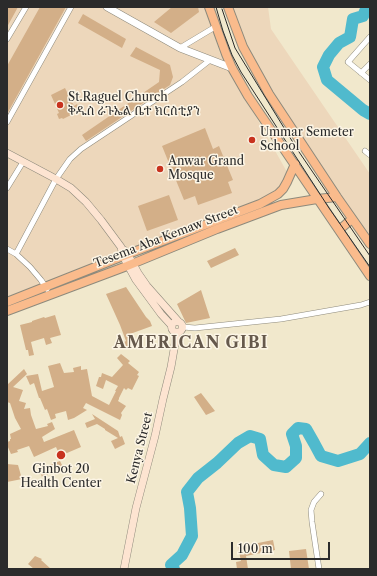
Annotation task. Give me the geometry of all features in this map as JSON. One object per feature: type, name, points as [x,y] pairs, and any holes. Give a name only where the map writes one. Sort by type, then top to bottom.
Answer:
[{"type":"main road","points":[[209,7],[215,27],[232,68],[248,96],[370,276]]},
{"type":"main road","points":[[228,7],[243,47],[269,94],[370,244]]},
{"type":"main road","points":[[7,153],[56,179],[70,188],[86,202],[121,247],[130,265],[152,292],[177,327]]},
{"type":"main road","name":"Tesema Aba Kemaw Street","points":[[11,299],[46,287],[260,204],[278,194],[283,189],[295,164]]},
{"type":"main road","name":"Tesema Aba Kemaw Street","points":[[7,311],[130,265],[217,229],[281,205],[337,197]]},
{"type":"main road","points":[[339,230],[352,219]]},
{"type":"main road","name":"Kenya Street","points":[[124,569],[136,508],[171,367],[177,327]]},
{"type":"street","points":[[7,39],[26,7]]},
{"type":"street","points":[[7,122],[71,7]]},
{"type":"street","points":[[112,8],[180,48],[232,68]]},
{"type":"street","points":[[180,48],[215,27]]},
{"type":"street","points":[[370,37],[348,62],[370,80]]},
{"type":"street","points":[[16,254],[56,179],[70,159],[81,149],[182,82],[210,60]]},
{"type":"street","points":[[362,73],[370,64]]},
{"type":"street","points":[[365,151],[370,155]]},
{"type":"street","points":[[7,188],[23,162]]},
{"type":"street","points":[[7,249],[16,254],[30,267],[46,287],[49,295]]},
{"type":"street","points":[[177,327],[196,328],[281,319],[362,305],[370,302]]},
{"type":"street","points":[[319,569],[311,510],[314,502],[321,494]]},
{"type":"shaded area","points":[[7,7],[205,7],[220,53],[287,172],[278,193],[7,301]]},
{"type":"shaded area","points":[[229,7],[268,7],[271,29],[370,174],[370,241],[279,107],[243,45]]},
{"type":"building","points":[[7,7],[18,7],[7,27]]},
{"type":"building","points":[[40,7],[66,7],[7,114],[7,66]]},
{"type":"building","points":[[172,7],[198,7],[199,12],[171,33],[154,22]]},
{"type":"building","points":[[83,14],[126,39],[122,48],[78,23]]},
{"type":"building","points":[[136,47],[170,65],[173,77],[170,85],[86,141],[82,135],[159,82],[160,70],[130,56]]},
{"type":"building","points":[[65,88],[74,106],[77,104],[79,109],[76,111],[77,112],[63,119],[59,119],[57,114],[59,113],[51,95]]},
{"type":"building","points":[[205,128],[213,149],[219,146],[233,180],[228,182],[232,193],[198,205],[195,196],[184,200],[162,146]]},
{"type":"building","points":[[169,195],[178,220],[147,231],[138,206]]},
{"type":"building","points":[[235,248],[239,255],[211,268],[207,261]]},
{"type":"building","points":[[126,287],[152,326],[130,334],[133,344],[125,347],[124,342],[126,341],[106,294]]},
{"type":"building","points":[[201,290],[210,318],[186,323],[177,304]]},
{"type":"building","points":[[55,315],[61,335],[50,338],[52,343],[46,345],[44,338],[31,342],[34,355],[29,356],[28,350],[26,350],[20,325]]},
{"type":"building","points":[[121,354],[130,361],[128,363],[139,372],[137,375],[139,376],[132,390],[128,388],[126,390],[124,388],[119,398],[118,401],[126,406],[121,413],[122,415],[120,420],[86,403],[83,408],[87,410],[74,418],[68,420],[66,411],[55,414],[56,418],[51,420],[47,409],[45,410],[39,398],[34,383],[30,385],[26,376],[38,374],[42,391],[54,387],[48,366],[60,363],[64,373],[74,372],[73,368],[81,366],[81,370],[87,369],[92,396],[109,405],[118,386],[106,380],[103,389],[96,386],[102,373],[112,377],[123,365],[117,358]]},
{"type":"building","points":[[24,369],[27,374],[13,387],[23,390],[19,401],[26,403],[24,409],[30,408],[36,429],[48,426],[47,424],[52,422],[55,429],[42,437],[44,442],[74,430],[81,447],[60,456],[56,447],[34,457],[29,446],[17,450],[18,452],[11,454],[7,445],[7,442],[11,439],[10,434],[21,429],[15,418],[10,403],[7,402],[7,385]]},
{"type":"building","points":[[201,393],[215,411],[206,415],[194,397]]},
{"type":"building","points":[[92,414],[118,431],[125,444],[115,449],[111,441],[118,438],[97,424],[87,428],[85,423],[95,419]]},
{"type":"building","points":[[60,461],[63,467],[47,473],[48,475],[42,477],[39,469]]},
{"type":"building","points":[[7,464],[18,465],[22,479],[7,482]]},
{"type":"building","points":[[273,540],[275,550],[246,556],[248,569],[237,569],[236,562],[241,561],[238,547]]},
{"type":"building","points":[[306,549],[309,569],[291,569],[289,551]]},
{"type":"building","points":[[35,556],[42,559],[41,560],[51,569],[34,569],[28,564]]},
{"type":"waterway","points":[[367,7],[363,16],[353,19],[350,37],[339,43],[329,55],[323,67],[327,80],[363,110],[370,114]]},
{"type":"waterway","points":[[174,569],[171,565],[182,555],[192,536],[187,492],[198,478],[217,463],[238,443],[250,436],[260,439],[263,455],[274,465],[286,467],[296,458],[296,446],[292,434],[298,428],[306,429],[321,456],[338,461],[360,454],[370,443]]},
{"type":"tram line","points":[[216,7],[232,55],[241,72],[329,208],[370,267]]},
{"type":"tram line","points":[[222,9],[235,48],[297,149],[370,256]]},
{"type":"place","name":"St.Raguel Church ቅዱስ ራጉኤል ቤተ ክርስቲያን","points":[[60,105]]},
{"type":"place","name":"Ummar Semeter School","points":[[252,140]]},
{"type":"place","name":"Anwar Grand Mosque","points":[[160,169]]},
{"type":"place","name":"Ginbot 20 Health Center","points":[[61,455]]},
{"type":"district","name":"AMERICAN GIBI","points":[[191,343]]}]
